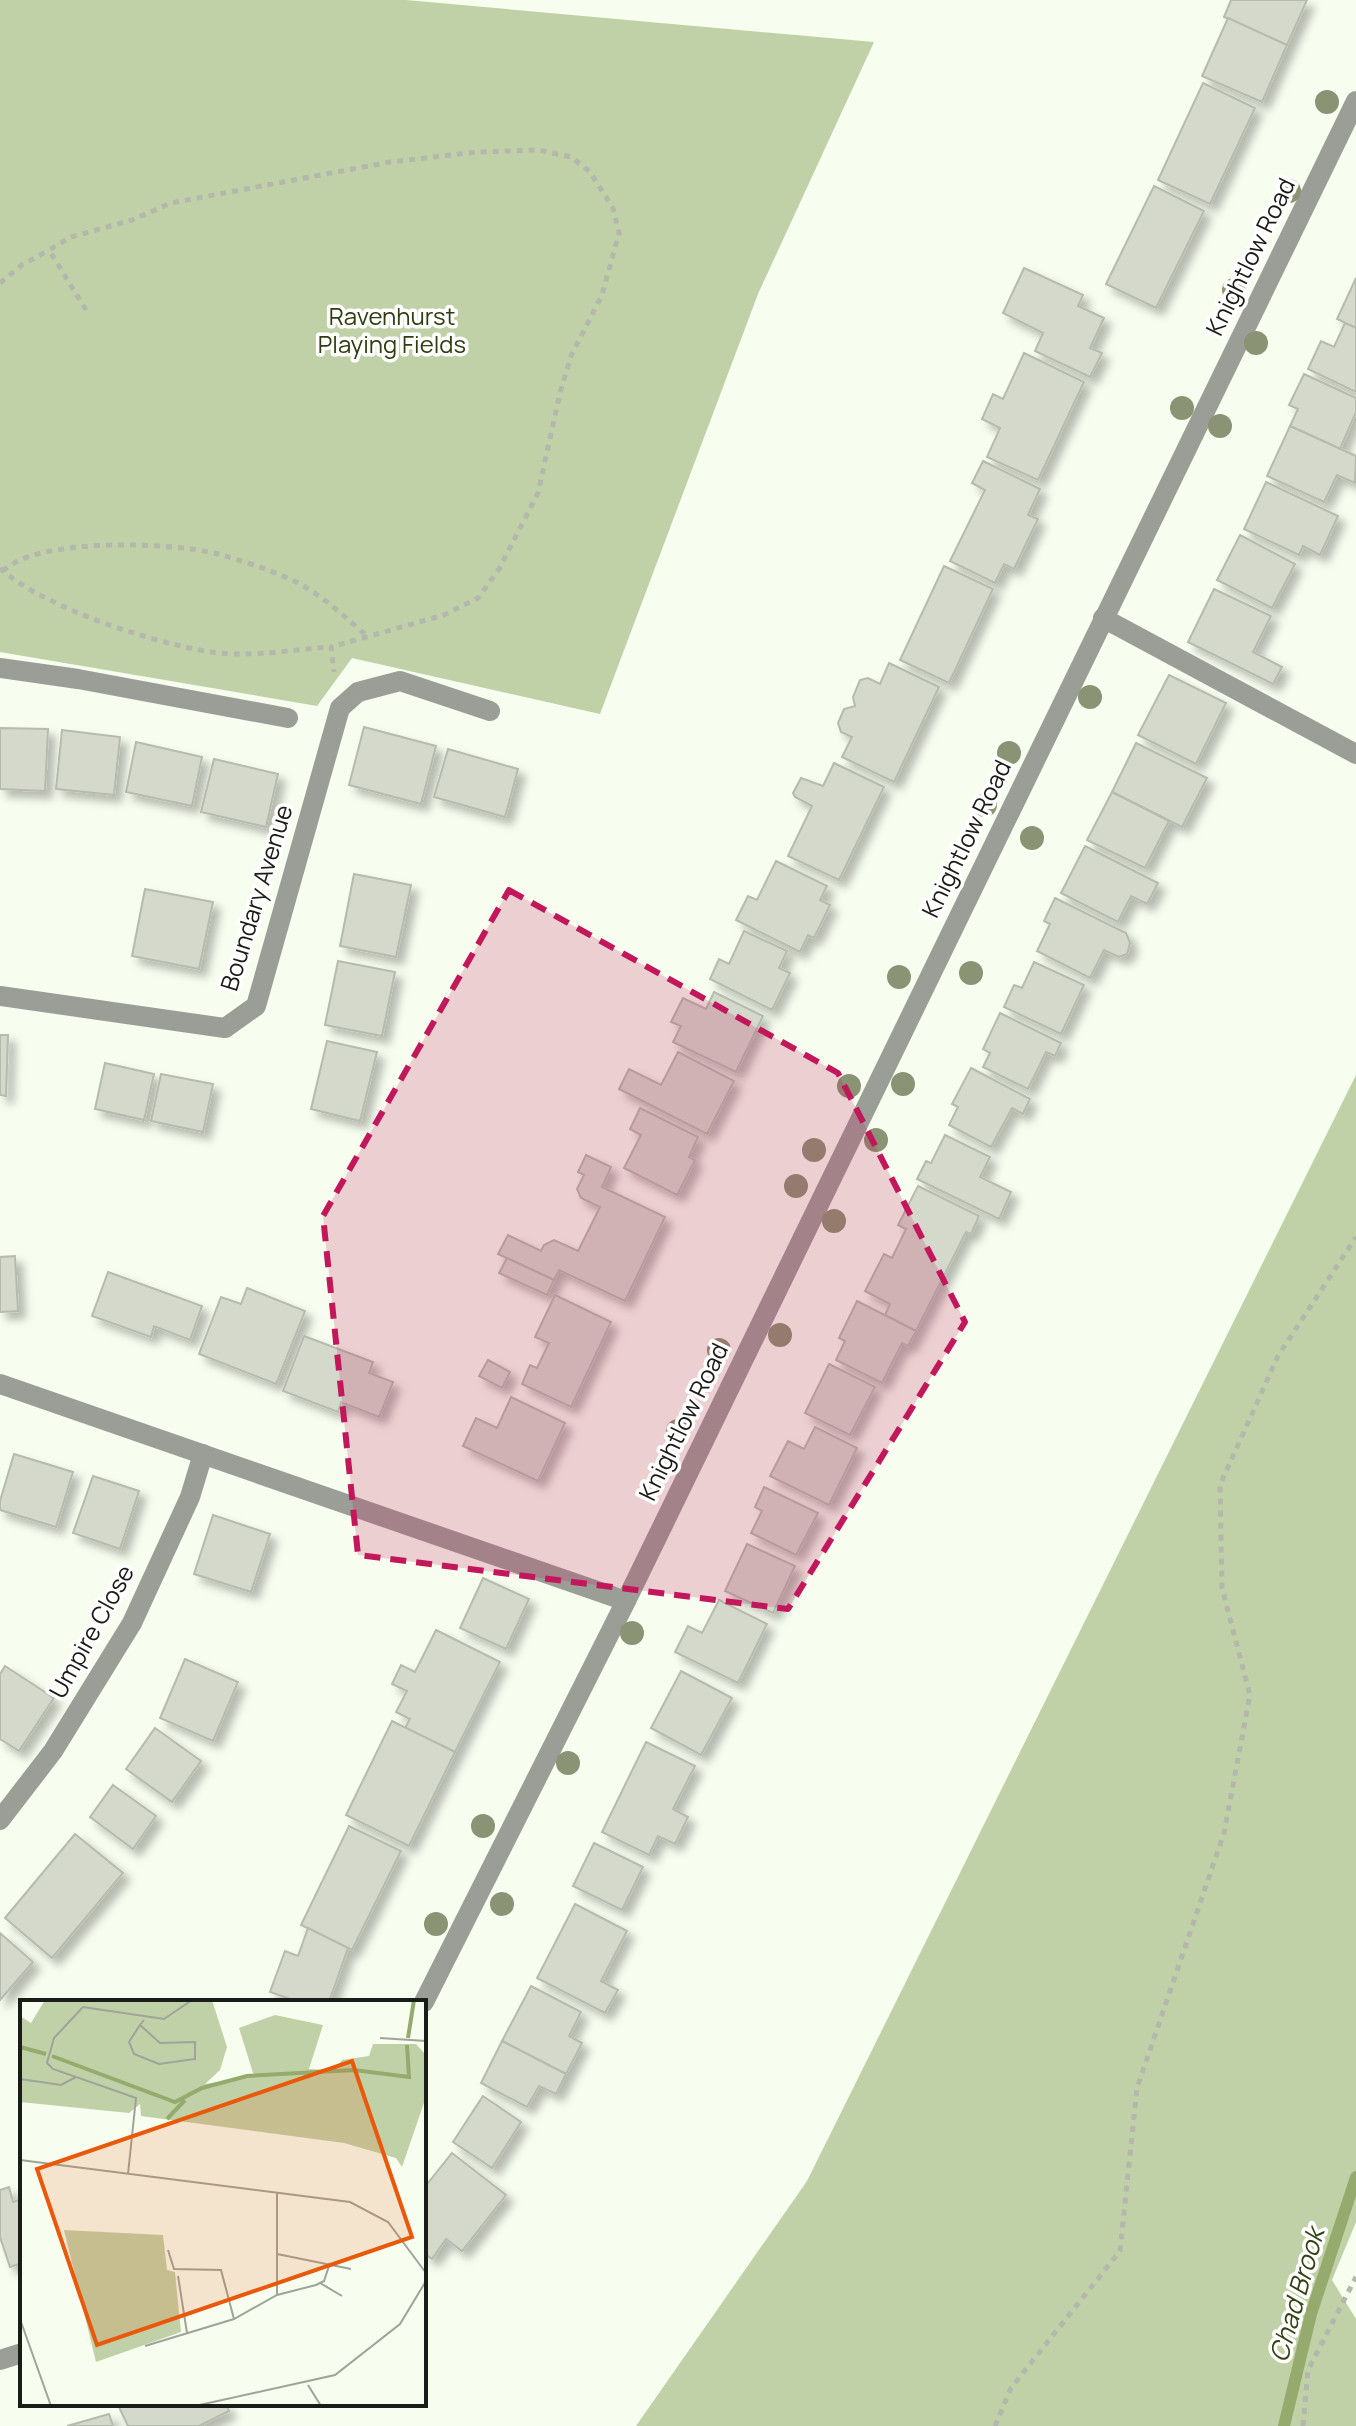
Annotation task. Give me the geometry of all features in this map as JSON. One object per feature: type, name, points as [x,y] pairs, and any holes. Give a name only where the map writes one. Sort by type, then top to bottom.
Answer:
[{"type":"street","name":"Knightlow Road","points":[[425,2000],[626,1601],[1356,101]]},
{"type":"street","points":[[1103,618],[1356,754]]},
{"type":"street","points":[[0,668],[78,679],[288,718]]},
{"type":"street","points":[[340,708],[358,692],[400,681],[490,711]]},
{"type":"street","name":"Boundary Avenue","points":[[0,996],[225,1028],[256,1006],[340,708]]},
{"type":"street","points":[[0,1384],[626,1601]]},
{"type":"street","name":"Umpire Close","points":[[0,1820],[8,1794],[53,1751],[132,1623],[190,1497],[203,1454]]},
{"type":"street","points":[[0,2360],[20,2354]]},
{"type":"path","points":[[0,283],[22,265],[71,237],[132,220],[171,203],[390,162],[477,152],[538,150],[571,157],[590,172],[613,208],[619,233],[602,295],[571,356],[538,493],[499,569],[478,598],[444,615],[368,637],[331,647],[237,654],[183,646],[139,635],[27,589],[1,571],[37,553],[91,544],[216,554],[294,581],[337,610],[368,637]]},
{"type":"path","points":[[49,250],[86,310]]},
{"type":"path","points":[[331,647],[335,696],[340,708]]},
{"type":"path","points":[[995,2426],[1011,2388],[1120,2251],[1137,2088],[1224,1833],[1250,1695],[1222,1588],[1220,1485],[1278,1356],[1356,1237]]},
{"type":"path","points":[[1303,2426],[1308,2370],[1356,2277]]},
{"type":"highlighted area","points":[[509,890],[838,1073],[965,1322],[788,1609],[358,1555],[323,1216]]},
{"type":"green space","name":"Ravenhurst Playing Fields","points":[[0,0],[406,0],[874,42],[758,294],[600,714],[352,658],[317,706],[0,652]]},
{"type":"green space","points":[[1356,1075],[1356,2222],[1332,2280],[1356,2319],[1356,2426],[636,2426],[807,2181]]},
{"type":"building","points":[[1231,0],[1307,0],[1287,45],[1224,17]]},
{"type":"building","points":[[1228,18],[1287,45],[1262,102],[1202,76]]},
{"type":"building","points":[[1203,83],[1255,108],[1210,204],[1158,180]]},
{"type":"building","points":[[1154,186],[1204,211],[1156,308],[1106,284]]},
{"type":"building","points":[[1024,268],[1083,295],[1078,306],[1104,318],[1090,348],[1102,353],[1090,377],[1035,351],[1043,333],[1003,313]]},
{"type":"building","points":[[1356,278],[1356,328],[1337,319]]},
{"type":"building","points":[[1345,323],[1356,328],[1356,392],[1308,369],[1321,341],[1334,347]]},
{"type":"building","points":[[1024,353],[1084,382],[1038,480],[987,457],[1000,428],[982,419],[993,394],[1003,399]]},
{"type":"building","points":[[1304,374],[1356,398],[1356,412],[1340,449],[1290,426],[1298,409],[1289,405]]},
{"type":"building","points":[[1290,426],[1356,456],[1355,483],[1337,475],[1324,502],[1267,476]]},
{"type":"building","points":[[983,461],[1040,489],[1028,515],[1038,519],[1014,569],[1004,564],[995,583],[950,561],[985,490],[972,483]]},
{"type":"building","points":[[1266,482],[1338,516],[1320,555],[1303,546],[1299,555],[1244,529]]},
{"type":"building","points":[[1240,535],[1295,564],[1272,608],[1217,580]]},
{"type":"building","points":[[944,566],[993,589],[949,683],[900,660]]},
{"type":"building","points":[[1214,589],[1271,616],[1253,652],[1282,667],[1273,684],[1188,642]]},
{"type":"building","points":[[889,663],[939,687],[894,782],[842,757],[852,737],[841,732],[838,723],[844,709],[855,706],[853,697],[860,680],[868,678],[880,684]]},
{"type":"building","points":[[1169,675],[1226,703],[1196,764],[1138,735]]},
{"type":"building","points":[[364,727],[436,746],[421,804],[349,785]]},
{"type":"building","points":[[0,728],[48,729],[45,791],[0,789]]},
{"type":"building","points":[[62,730],[120,737],[114,795],[56,789]]},
{"type":"building","points":[[136,742],[202,757],[192,806],[126,792]]},
{"type":"building","points":[[1136,743],[1207,778],[1182,827],[1112,792]]},
{"type":"building","points":[[448,749],[518,769],[505,817],[434,797]]},
{"type":"building","points":[[214,759],[278,774],[266,827],[201,812]]},
{"type":"building","points":[[834,763],[884,787],[839,880],[788,856],[812,806],[793,793],[801,778],[823,786]]},
{"type":"building","points":[[1112,792],[1169,821],[1145,868],[1087,840]]},
{"type":"building","points":[[1085,846],[1158,883],[1147,904],[1131,896],[1118,922],[1061,893]]},
{"type":"building","points":[[776,861],[827,886],[820,900],[830,905],[814,938],[808,935],[800,952],[736,920],[748,896],[757,900]]},
{"type":"building","points":[[354,874],[411,885],[396,957],[340,946]]},
{"type":"building","points":[[145,889],[213,902],[199,969],[132,956]]},
{"type":"building","points":[[1055,898],[1126,933],[1130,943],[1127,954],[1119,957],[1104,950],[1090,978],[1037,951],[1050,924],[1044,921]]},
{"type":"building","points":[[744,931],[787,951],[779,968],[790,973],[772,1010],[710,979],[719,959],[729,964]]},
{"type":"building","points":[[338,961],[395,972],[382,1036],[325,1025]]},
{"type":"building","points":[[1034,962],[1084,985],[1061,1034],[1004,1007],[1014,985],[1022,988]]},
{"type":"building","points":[[714,992],[763,1016],[736,1072],[673,1042],[681,1026],[671,1022],[683,998],[706,1009]]},
{"type":"building","points":[[1000,1013],[1061,1043],[1055,1056],[1046,1052],[1028,1089],[983,1067],[990,1053],[983,1049]]},
{"type":"building","points":[[0,1035],[8,1035],[6,1096],[0,1095]]},
{"type":"building","points":[[327,1041],[377,1052],[360,1121],[311,1109]]},
{"type":"building","points":[[678,1052],[734,1081],[707,1134],[619,1089],[629,1069],[661,1085]]},
{"type":"building","points":[[105,1063],[154,1074],[144,1120],[95,1109]]},
{"type":"building","points":[[971,1068],[1030,1099],[1023,1114],[1012,1108],[991,1147],[949,1125],[958,1107],[952,1104]]},
{"type":"building","points":[[161,1074],[213,1084],[203,1132],[151,1121]]},
{"type":"building","points":[[640,1108],[698,1137],[689,1157],[695,1160],[677,1195],[624,1168],[641,1135],[630,1129]]},
{"type":"building","points":[[945,1135],[990,1157],[980,1177],[1011,1192],[999,1219],[917,1179],[926,1161],[931,1163]]},
{"type":"building","points":[[586,1155],[611,1167],[602,1187],[665,1217],[625,1301],[559,1270],[554,1280],[498,1254],[508,1235],[541,1251],[544,1245],[554,1240],[578,1251],[600,1207],[581,1198],[577,1189],[584,1175],[578,1172]]},
{"type":"building","points":[[918,1186],[979,1216],[971,1234],[966,1232],[916,1331],[885,1315],[890,1304],[865,1291],[884,1254],[892,1258],[906,1229],[898,1225]]},
{"type":"building","points":[[15,1256],[18,1311],[0,1312],[0,1257]]},
{"type":"building","points":[[507,1258],[554,1280],[547,1295],[499,1273]]},
{"type":"building","points":[[108,1272],[202,1306],[190,1340],[154,1326],[151,1337],[92,1316]]},
{"type":"building","points":[[247,1288],[305,1311],[276,1384],[199,1354],[221,1297],[241,1304]]},
{"type":"building","points":[[555,1295],[611,1322],[571,1407],[522,1384],[530,1365],[537,1368],[549,1343],[535,1337]]},
{"type":"building","points":[[857,1301],[916,1331],[908,1346],[902,1343],[882,1383],[836,1360],[845,1341],[839,1338]]},
{"type":"building","points":[[304,1336],[373,1362],[369,1373],[393,1382],[379,1417],[341,1402],[338,1412],[283,1391]]},
{"type":"building","points":[[488,1360],[510,1372],[502,1388],[479,1376]]},
{"type":"building","points":[[829,1364],[875,1387],[850,1435],[805,1413]]},
{"type":"building","points":[[511,1397],[565,1423],[538,1481],[463,1446],[476,1418],[497,1428]]},
{"type":"building","points":[[815,1427],[857,1448],[829,1505],[770,1476],[788,1441],[804,1449]]},
{"type":"building","points":[[14,1454],[73,1472],[56,1527],[0,1510]]},
{"type":"building","points":[[93,1476],[139,1491],[120,1549],[73,1533]]},
{"type":"building","points":[[764,1487],[818,1513],[796,1555],[751,1533],[762,1511],[755,1507]]},
{"type":"building","points":[[213,1515],[270,1534],[251,1592],[194,1574]]},
{"type":"building","points":[[747,1544],[795,1566],[773,1613],[725,1591]]},
{"type":"building","points":[[483,1578],[529,1599],[506,1649],[460,1628]]},
{"type":"building","points":[[719,1600],[767,1624],[738,1683],[675,1652],[688,1626],[702,1633]]},
{"type":"building","points":[[436,1630],[500,1662],[455,1752],[405,1728],[410,1719],[396,1712],[407,1691],[392,1684],[401,1665],[415,1672]]},
{"type":"building","points":[[185,1659],[238,1682],[213,1741],[160,1718]]},
{"type":"building","points":[[5,1666],[54,1698],[19,1751],[0,1739],[0,1674]]},
{"type":"building","points":[[681,1671],[732,1698],[701,1755],[651,1728]]},
{"type":"building","points":[[392,1721],[455,1752],[409,1846],[346,1815]]},
{"type":"building","points":[[155,1728],[201,1761],[172,1802],[126,1769]]},
{"type":"building","points":[[646,1742],[695,1766],[673,1809],[688,1817],[675,1844],[658,1836],[649,1855],[602,1832]]},
{"type":"building","points":[[113,1785],[156,1816],[133,1849],[90,1817]]},
{"type":"building","points":[[349,1826],[401,1851],[352,1950],[301,1925]]},
{"type":"building","points":[[75,1834],[123,1873],[52,1958],[5,1918]]},
{"type":"building","points":[[594,1843],[643,1867],[622,1910],[573,1886]]},
{"type":"building","points":[[575,1904],[627,1931],[601,1981],[618,1990],[605,2013],[537,1978]]},
{"type":"building","points":[[308,1928],[348,1948],[330,2000],[293,2000],[270,1992],[285,1951],[298,1956]]},
{"type":"building","points":[[0,1933],[33,1962],[0,2000]]},
{"type":"building","points":[[531,1986],[581,2012],[569,2036],[582,2043],[566,2074],[502,2041]]},
{"type":"building","points":[[502,2041],[566,2074],[556,2094],[539,2086],[527,2107],[481,2083]]},
{"type":"building","points":[[483,2096],[521,2122],[492,2168],[453,2142]]},
{"type":"building","points":[[452,2153],[506,2195],[462,2251],[446,2239],[432,2259],[426,2254],[426,2186]]},
{"type":"building","points":[[9,2187],[13,2202],[20,2200],[20,2264],[10,2267],[0,2237],[0,2190]]},
{"type":"building","points":[[118,2406],[227,2406],[229,2411],[199,2426],[128,2426]]},
{"type":"building","points":[[109,2414],[113,2426],[67,2426]]},
{"type":"waterway","name":"Chad Brook","points":[[1284,2426],[1311,2314],[1356,2177]]}]
